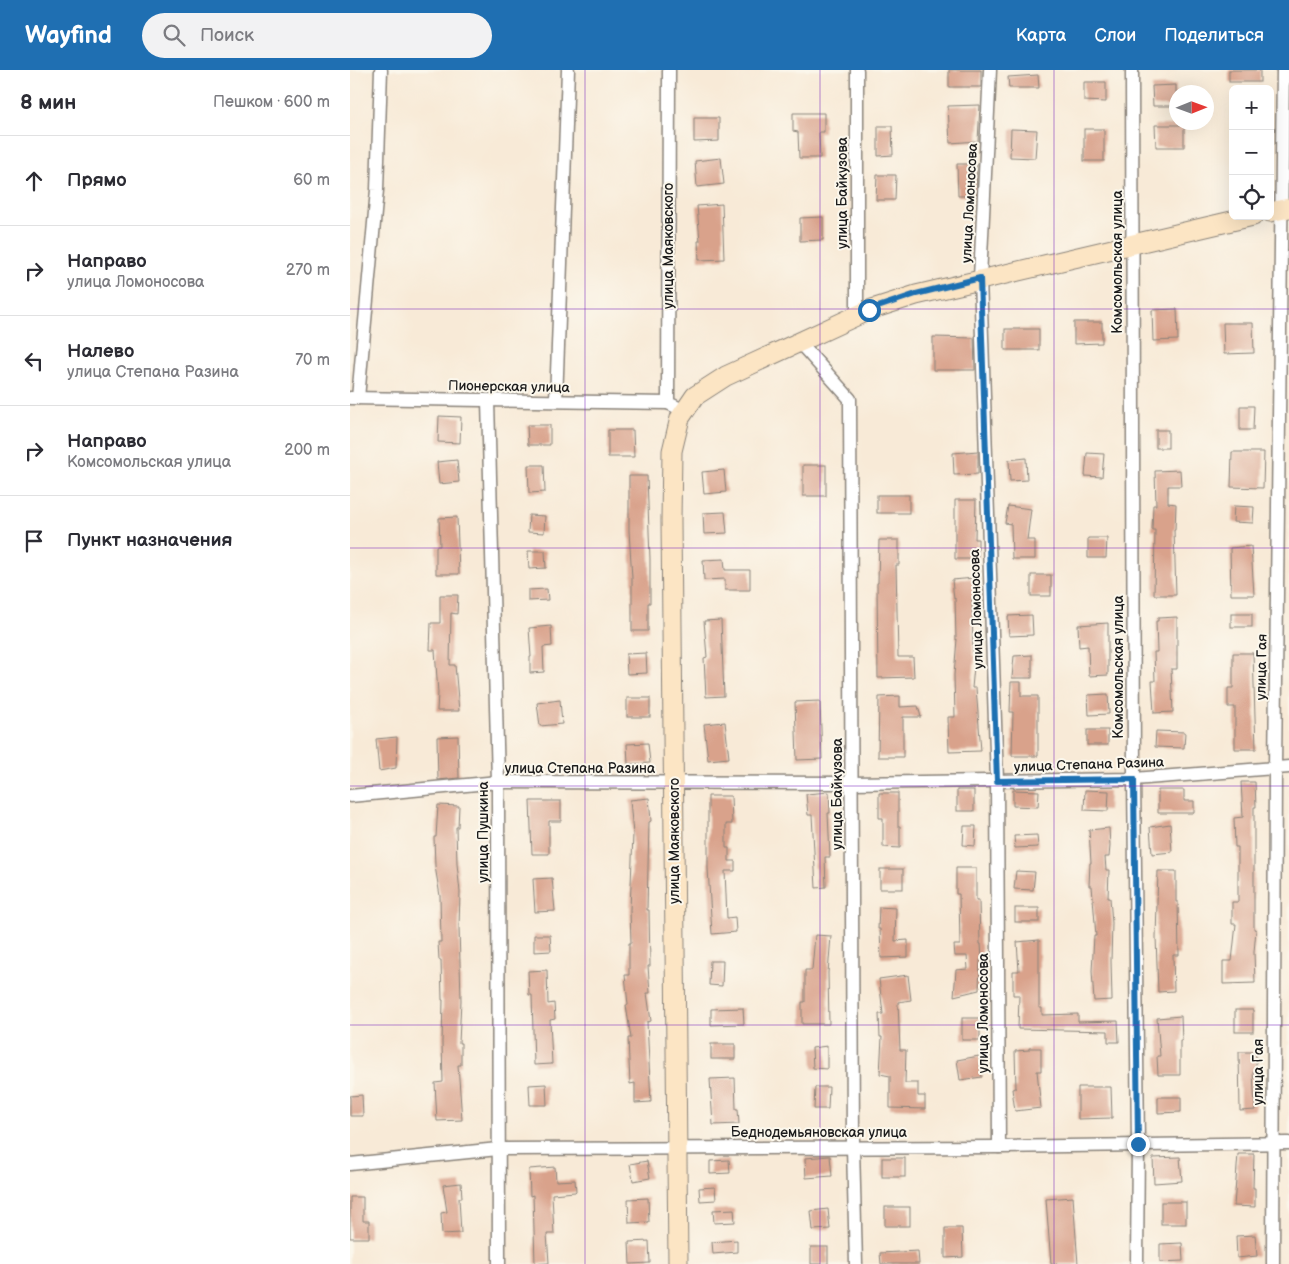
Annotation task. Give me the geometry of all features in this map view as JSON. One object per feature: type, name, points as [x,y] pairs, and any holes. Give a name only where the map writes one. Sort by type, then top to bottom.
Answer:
[{"type":"street","points":[[354,398],[377,190],[381,70]]},
{"type":"street","points":[[556,402],[568,70]]},
{"type":"street","name":"улица Маяковского","points":[[669,70],[678,411],[672,451],[678,1264]]},
{"type":"street","name":"улица Байкузова","points":[[857,70],[857,316]]},
{"type":"street","name":"улица Ломоносова","points":[[990,70],[980,278],[997,781],[999,1147]]},
{"type":"street","name":"Комсомольская улица","points":[[1132,70],[1134,779],[1138,1144],[1137,1264]]},
{"type":"street","name":"улица Гая","points":[[1273,1264],[1272,1143],[1282,70]]},
{"type":"street","points":[[678,411],[695,396],[726,376],[857,316],[916,294],[1236,220]]},
{"type":"street","name":"улица Байкузова","points":[[799,342],[850,399],[853,1147],[856,1264]]},
{"type":"street","name":"Пионерская улица","points":[[354,398],[556,402],[678,411]]},
{"type":"street","name":"улица Пушкина","points":[[488,401],[498,782],[499,1264]]},
{"type":"street","name":"улица Степана Разина","points":[[350,796],[498,782],[852,784],[1134,779],[1289,767]]},
{"type":"street","name":"Беднодемьяновская улица","points":[[350,1164],[498,1149],[999,1147],[1289,1143]]},
{"type":"building","points":[[949,70],[981,70],[981,87],[949,87]]},
{"type":"building","points":[[1229,70],[1260,70],[1260,82],[1229,82]]},
{"type":"building","points":[[1038,75],[1039,88],[1009,88],[1008,77]]},
{"type":"building","points":[[1084,82],[1106,82],[1106,102],[1084,101]]},
{"type":"building","points":[[1169,85],[1169,106],[1153,106],[1152,86]]},
{"type":"building","points":[[980,105],[978,141],[950,143],[948,106]]},
{"type":"building","points":[[793,113],[824,113],[824,132],[819,132],[820,158],[799,158],[798,132],[793,131]]},
{"type":"building","points":[[694,118],[719,118],[719,141],[694,142]]},
{"type":"building","points":[[1155,125],[1169,125],[1169,130],[1184,130],[1184,147],[1156,147]]},
{"type":"building","points":[[878,126],[892,126],[893,155],[878,156]]},
{"type":"building","points":[[1011,129],[1037,130],[1035,158],[1010,157]]},
{"type":"building","points":[[1084,129],[1104,129],[1104,161],[1084,161]]},
{"type":"building","points":[[721,158],[724,184],[697,187],[695,161]]},
{"type":"building","points":[[957,164],[977,164],[976,196],[958,196]]},
{"type":"building","points":[[877,175],[896,175],[895,200],[876,200]]},
{"type":"building","points":[[722,204],[724,259],[699,260],[698,241],[700,241],[697,206]]},
{"type":"building","points":[[823,217],[823,240],[800,241],[800,218]]},
{"type":"building","points":[[1177,309],[1178,340],[1153,341],[1152,310]]},
{"type":"building","points":[[1074,322],[1102,322],[1102,343],[1074,344]]},
{"type":"building","points":[[1223,323],[1253,323],[1254,353],[1224,354]]},
{"type":"building","points":[[1005,329],[1039,329],[1039,350],[1005,350]]},
{"type":"building","points":[[933,337],[974,338],[975,370],[933,370]]},
{"type":"building","points":[[1240,406],[1254,406],[1253,430],[1240,430]]},
{"type":"building","points":[[439,416],[461,417],[460,443],[438,442]]},
{"type":"building","points":[[527,425],[550,425],[550,445],[528,445]]},
{"type":"building","points":[[608,430],[633,430],[634,457],[608,457]]},
{"type":"building","points":[[1156,430],[1168,430],[1168,448],[1156,448]]},
{"type":"building","points":[[978,451],[978,474],[954,475],[953,453]]},
{"type":"building","points":[[1232,452],[1264,452],[1263,488],[1231,487]]},
{"type":"building","points":[[1087,453],[1104,454],[1102,477],[1085,476]]},
{"type":"building","points":[[1026,458],[1027,480],[1010,481],[1009,460]]},
{"type":"building","points":[[457,460],[459,482],[439,484],[437,462]]},
{"type":"building","points":[[528,465],[544,465],[545,492],[529,493]]},
{"type":"building","points":[[803,465],[826,465],[826,496],[803,496]]},
{"type":"building","points":[[724,470],[726,492],[704,494],[702,472]]},
{"type":"building","points":[[1180,470],[1181,486],[1168,486],[1168,503],[1176,504],[1174,530],[1176,595],[1154,595],[1155,530],[1152,530],[1153,505],[1156,505],[1155,471]]},
{"type":"building","points":[[629,476],[647,476],[650,559],[648,631],[632,631]]},
{"type":"building","points":[[877,495],[909,495],[909,513],[877,513]]},
{"type":"building","points":[[955,500],[976,500],[975,539],[978,539],[978,559],[955,559]]},
{"type":"building","points":[[1008,506],[1031,509],[1027,540],[1035,540],[1035,559],[1012,559],[1011,524],[1005,523]]},
{"type":"building","points":[[1234,506],[1254,507],[1253,523],[1233,522]]},
{"type":"building","points":[[725,512],[727,533],[704,534],[703,513]]},
{"type":"building","points":[[529,515],[545,516],[544,533],[528,532]]},
{"type":"building","points":[[457,517],[459,574],[436,574],[436,546],[440,546],[439,518]]},
{"type":"building","points":[[1088,538],[1107,538],[1106,558],[1088,558]]},
{"type":"building","points":[[879,540],[899,540],[899,565],[896,565],[898,657],[913,657],[914,677],[878,678],[877,583]]},
{"type":"building","points":[[1251,546],[1254,595],[1231,595],[1230,548]]},
{"type":"building","points":[[528,551],[545,551],[546,568],[529,569]]},
{"type":"building","points":[[724,559],[725,570],[750,570],[750,590],[725,590],[725,579],[704,580],[703,560]]},
{"type":"building","points":[[1031,575],[1051,575],[1051,596],[1031,596]]},
{"type":"building","points":[[975,578],[976,597],[972,597],[973,656],[975,656],[972,688],[976,688],[981,751],[949,752],[948,717],[955,717],[954,675],[957,639],[952,580]]},
{"type":"building","points":[[547,589],[548,600],[528,601],[528,590]]},
{"type":"building","points":[[440,595],[458,595],[457,614],[451,613],[450,665],[455,665],[459,711],[437,711],[438,693],[435,650],[430,650],[431,623],[440,623]]},
{"type":"building","points":[[1231,614],[1252,614],[1252,627],[1231,627]]},
{"type":"building","points":[[1032,615],[1033,635],[1009,636],[1008,616]]},
{"type":"building","points":[[1177,617],[1177,669],[1171,669],[1173,712],[1154,713],[1152,681],[1155,681],[1154,652],[1157,652],[1156,621],[1158,621],[1158,618]]},
{"type":"building","points":[[721,620],[724,696],[706,697],[704,658],[707,657],[704,621]]},
{"type":"building","points":[[1108,623],[1108,675],[1089,676],[1088,646],[1079,647],[1078,625]]},
{"type":"building","points":[[551,626],[552,646],[543,647],[544,672],[530,673],[529,628]]},
{"type":"building","points":[[646,653],[647,673],[627,674],[626,654]]},
{"type":"building","points":[[1233,653],[1253,653],[1256,749],[1235,749],[1235,707],[1228,707],[1228,688],[1233,688]]},
{"type":"building","points":[[1032,655],[1032,678],[1012,678],[1014,656]]},
{"type":"building","points":[[1011,682],[1021,682],[1021,696],[1038,696],[1038,756],[1012,756],[1013,712],[1010,712]]},
{"type":"building","points":[[1108,694],[1109,714],[1089,715],[1088,695]]},
{"type":"building","points":[[900,696],[900,707],[918,706],[921,717],[903,717],[903,757],[878,757],[879,697]]},
{"type":"building","points":[[627,698],[650,698],[650,717],[627,717]]},
{"type":"building","points":[[560,700],[562,724],[540,726],[537,703]]},
{"type":"building","points":[[820,701],[822,759],[797,760],[795,702]]},
{"type":"building","points":[[725,722],[729,758],[708,760],[704,724]]},
{"type":"building","points":[[1087,730],[1108,730],[1108,745],[1087,745]]},
{"type":"building","points":[[1156,731],[1185,732],[1184,748],[1155,747]]},
{"type":"building","points":[[458,736],[459,778],[438,780],[437,737]]},
{"type":"building","points":[[397,737],[396,768],[379,771],[376,739]]},
{"type":"building","points":[[648,743],[650,763],[628,764],[627,744]]},
{"type":"building","points":[[1241,782],[1255,782],[1255,983],[1223,984],[1223,961],[1232,961],[1236,924],[1232,924],[1232,902],[1238,902],[1238,847],[1235,847],[1234,818],[1243,817]]},
{"type":"building","points":[[957,790],[974,790],[974,811],[957,811]]},
{"type":"building","points":[[1013,790],[1039,791],[1038,807],[1013,806]]},
{"type":"building","points":[[1085,790],[1109,791],[1108,811],[1084,810]]},
{"type":"building","points":[[1158,790],[1184,790],[1184,801],[1194,801],[1194,813],[1158,813]]},
{"type":"building","points":[[829,792],[830,857],[825,857],[826,887],[816,888],[812,815],[808,815],[806,794]]},
{"type":"building","points":[[879,793],[898,793],[900,848],[883,847],[883,818],[879,818]]},
{"type":"building","points":[[708,796],[731,796],[732,824],[726,824],[726,848],[729,848],[729,861],[735,861],[735,871],[725,871],[727,918],[735,917],[736,932],[712,934],[708,868]]},
{"type":"building","points":[[649,798],[651,821],[649,822],[647,910],[649,910],[650,966],[648,966],[650,993],[647,993],[651,1021],[647,1022],[651,1102],[635,1103],[635,1083],[630,1084],[628,1038],[631,1038],[626,1005],[628,1005],[625,975],[629,975],[629,943],[631,943],[630,910],[633,834],[630,800]]},
{"type":"building","points":[[530,801],[561,801],[561,821],[549,821],[549,854],[532,854]]},
{"type":"building","points":[[438,805],[459,806],[458,827],[456,827],[460,892],[461,1000],[459,1043],[461,1043],[461,1065],[458,1065],[462,1120],[437,1121],[435,1083],[443,1082],[443,1000],[438,942],[441,942],[440,896],[435,866],[434,837],[436,837]]},
{"type":"building","points":[[1170,824],[1172,852],[1152,854],[1150,827]]},
{"type":"building","points":[[964,826],[976,826],[975,846],[963,845]]},
{"type":"building","points":[[1109,828],[1109,857],[1105,857],[1106,870],[1109,870],[1108,898],[1110,898],[1112,923],[1112,1000],[1094,1001],[1092,971],[1094,936],[1096,936],[1092,886],[1089,886],[1091,863],[1089,830]]},
{"type":"building","points":[[1037,835],[1038,847],[1015,848],[1014,836]]},
{"type":"building","points":[[956,868],[976,868],[976,900],[979,900],[982,960],[980,960],[979,990],[954,996],[956,970],[968,969],[967,956],[955,956],[954,945],[960,945],[959,894],[956,894]]},
{"type":"building","points":[[880,869],[903,869],[903,889],[880,889]]},
{"type":"building","points":[[1016,871],[1035,872],[1033,890],[1014,889]]},
{"type":"building","points":[[1158,871],[1176,871],[1179,955],[1173,955],[1174,991],[1158,992],[1156,937]]},
{"type":"building","points":[[552,878],[555,911],[535,912],[533,879]]},
{"type":"building","points":[[879,907],[896,908],[895,941],[908,940],[908,957],[881,958],[880,929],[878,929]]},
{"type":"building","points":[[1015,908],[1039,908],[1039,922],[1015,922]]},
{"type":"building","points":[[534,935],[550,935],[551,951],[534,952]]},
{"type":"building","points":[[815,935],[831,936],[828,973],[829,1024],[802,1024],[802,1002],[805,1002],[805,970],[812,970]]},
{"type":"building","points":[[1039,940],[1039,1008],[1042,1008],[1042,1015],[1078,1014],[1078,1022],[1118,1021],[1119,1042],[1108,1042],[1108,1031],[1018,1029],[1019,995],[1013,995],[1013,971],[1019,971],[1017,942]]},
{"type":"building","points":[[710,961],[723,961],[722,986],[709,985]]},
{"type":"building","points":[[547,970],[548,1004],[554,1003],[555,1019],[550,1020],[552,1064],[534,1065],[532,995],[529,995],[528,971]]},
{"type":"building","points":[[908,975],[911,1000],[898,1002],[900,1050],[906,1050],[905,1083],[918,1083],[918,1096],[925,1096],[925,1109],[890,1108],[890,1076],[880,1074],[882,1037],[880,1037],[879,1014],[883,1014],[879,979]]},
{"type":"building","points":[[743,1008],[744,1024],[711,1025],[711,1009]]},
{"type":"building","points":[[1235,1010],[1253,1010],[1253,1032],[1235,1032]]},
{"type":"building","points":[[1181,1016],[1180,1075],[1158,1075],[1157,1056],[1160,1056],[1157,1018]]},
{"type":"building","points":[[962,1018],[980,1018],[980,1040],[962,1040]]},
{"type":"building","points":[[711,1044],[735,1044],[735,1059],[711,1059]]},
{"type":"building","points":[[827,1046],[827,1069],[813,1068],[812,1048]]},
{"type":"building","points":[[1029,1048],[1041,1048],[1041,1071],[1037,1071],[1041,1108],[1015,1111],[1012,1089],[1016,1088],[1015,1051],[1029,1050]]},
{"type":"building","points":[[1239,1052],[1256,1052],[1256,1072],[1253,1072],[1255,1110],[1240,1111]]},
{"type":"building","points":[[979,1056],[982,1077],[960,1080],[957,1060]]},
{"type":"building","points":[[735,1078],[736,1109],[738,1109],[739,1124],[713,1125],[710,1079]]},
{"type":"building","points":[[546,1084],[547,1105],[530,1105],[529,1085]]},
{"type":"building","points":[[815,1087],[829,1087],[828,1109],[814,1109]]},
{"type":"building","points":[[1078,1087],[1111,1087],[1112,1118],[1078,1119]]},
{"type":"building","points":[[362,1095],[363,1116],[350,1116],[350,1096]]},
{"type":"building","points":[[1158,1097],[1181,1097],[1181,1112],[1158,1113]]},
{"type":"building","points":[[1238,1154],[1254,1154],[1253,1188],[1255,1188],[1255,1207],[1234,1206]]},
{"type":"building","points":[[830,1156],[832,1176],[806,1178],[805,1158]]},
{"type":"building","points":[[1180,1157],[1182,1181],[1154,1183],[1153,1158]]},
{"type":"building","points":[[882,1158],[905,1158],[905,1177],[882,1177]]},
{"type":"building","points":[[729,1160],[730,1173],[710,1174],[710,1161]]},
{"type":"building","points":[[647,1161],[650,1178],[633,1181],[630,1164]]},
{"type":"building","points":[[555,1167],[556,1181],[575,1180],[576,1191],[552,1194],[554,1234],[547,1234],[549,1263],[535,1264],[533,1195],[530,1196],[529,1169]]},
{"type":"building","points":[[461,1183],[462,1198],[459,1198],[461,1233],[442,1234],[441,1213],[447,1212],[443,1185]]},
{"type":"building","points":[[715,1187],[716,1200],[700,1201],[699,1188]]},
{"type":"building","points":[[350,1197],[363,1197],[363,1221],[369,1221],[369,1238],[350,1238]]},
{"type":"building","points":[[1073,1197],[1078,1264],[1051,1264],[1046,1199]]},
{"type":"building","points":[[648,1198],[649,1222],[629,1223],[628,1199]]},
{"type":"building","points":[[1161,1202],[1186,1202],[1186,1224],[1161,1224]]},
{"type":"building","points":[[885,1207],[910,1207],[910,1226],[885,1226]]},
{"type":"building","points":[[734,1209],[735,1222],[714,1223],[713,1210]]},
{"type":"building","points":[[828,1209],[830,1229],[813,1230],[811,1211]]},
{"type":"building","points":[[945,1228],[962,1228],[963,1257],[945,1258]]},
{"type":"building","points":[[1255,1235],[1257,1256],[1237,1258],[1236,1236]]},
{"type":"building","points":[[737,1240],[737,1252],[713,1254],[712,1242]]},
{"type":"building","points":[[649,1241],[650,1263],[630,1264],[629,1242]]},
{"type":"building","points":[[1182,1243],[1183,1261],[1160,1262],[1160,1244]]},
{"type":"building","points":[[811,1247],[828,1247],[828,1264],[811,1264]]},
{"type":"building","points":[[918,1251],[919,1264],[881,1264],[880,1253]]},
{"type":"route","points":[[869,310],[916,294],[980,278],[997,781],[1134,779],[1138,1144]]}]
